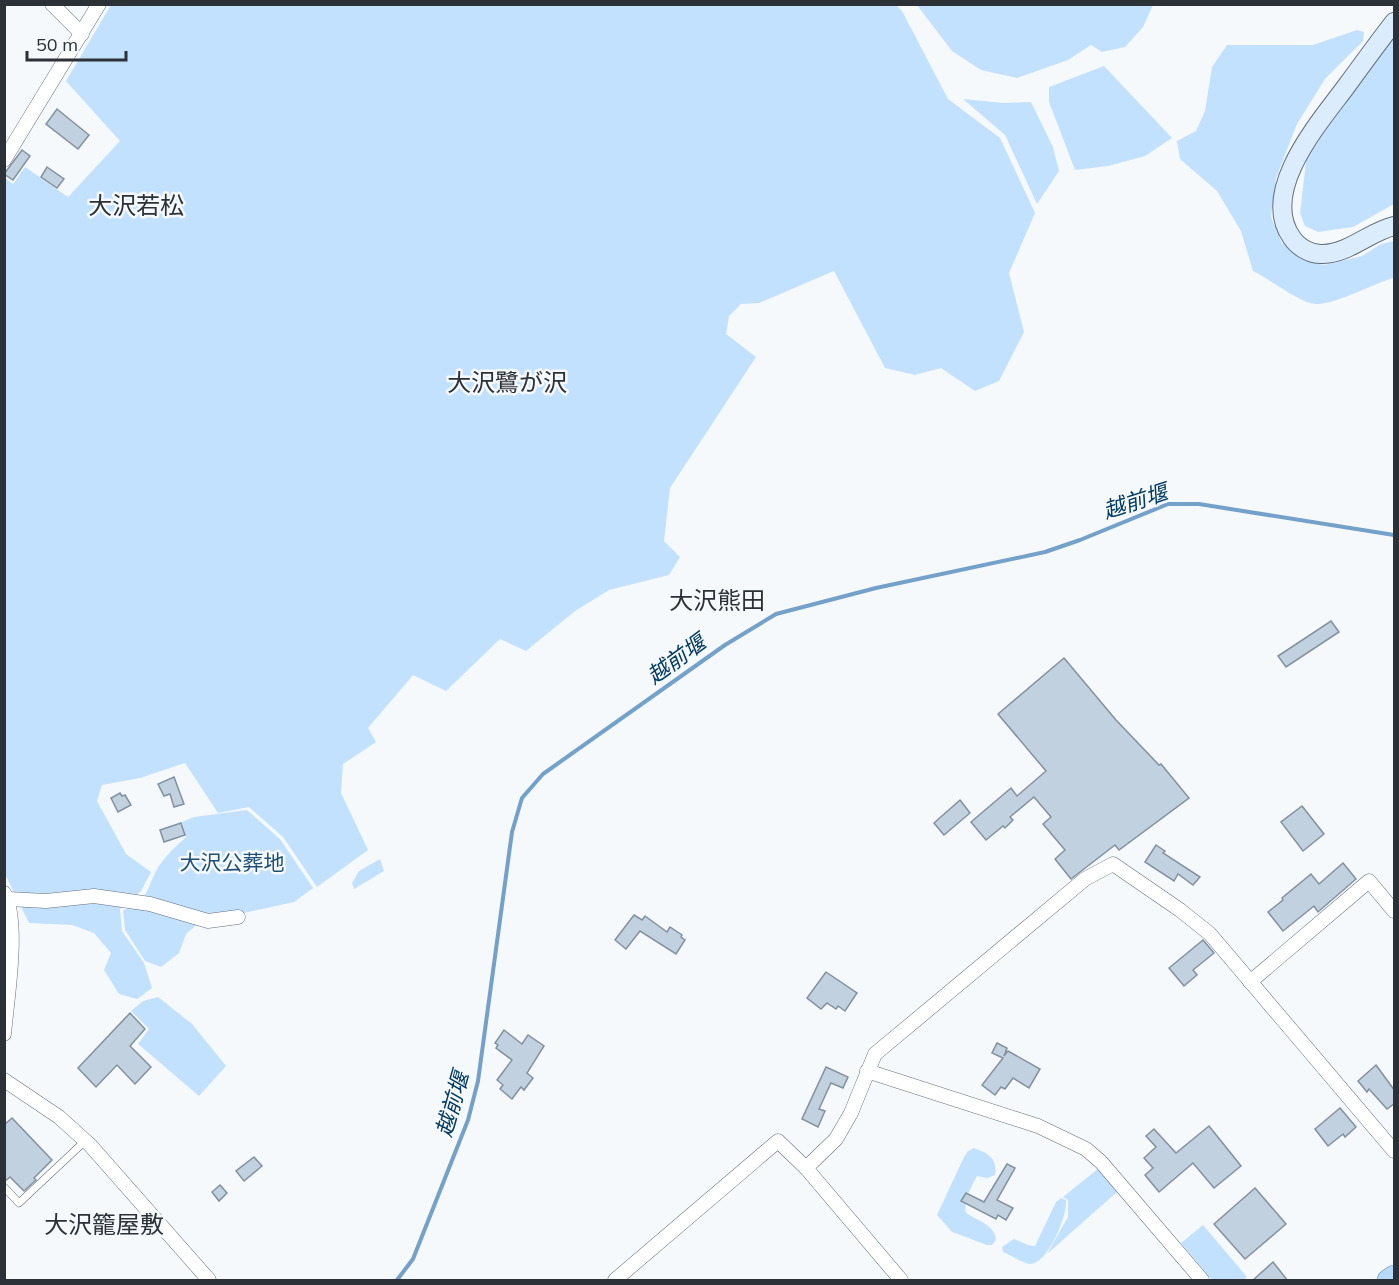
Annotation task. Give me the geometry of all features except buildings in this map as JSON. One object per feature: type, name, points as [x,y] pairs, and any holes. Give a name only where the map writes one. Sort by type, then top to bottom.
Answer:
[{"type":"main road","points":[[1388,1281],[1395,1276]]},
{"type":"street","points":[[52,4],[82,34]]},
{"type":"street","points":[[4,160],[99,4]]},
{"type":"street","points":[[1395,22],[1309,136],[1291,170],[1281,205],[1286,230],[1294,242],[1307,251],[1321,255],[1353,246],[1381,229],[1395,226]]},
{"type":"street","points":[[806,1168],[836,1139],[851,1113],[875,1054],[1085,879],[1113,864],[1180,910],[1210,934],[1395,1151]]},
{"type":"street","points":[[1250,982],[1369,881],[1395,911]]},
{"type":"street","points":[[4,1034],[13,926],[6,896],[46,901],[94,896],[150,904],[208,921],[238,917]]},
{"type":"street","points":[[867,1071],[1038,1126],[1086,1149],[1101,1162],[1202,1281]]},
{"type":"street","points":[[4,1080],[59,1117],[85,1141],[209,1281]]},
{"type":"street","points":[[615,1281],[778,1141],[806,1168],[901,1281]]},
{"type":"lane","points":[[4,1187],[19,1203],[85,1141]]},
{"type":"green space","points":[[111,5],[896,5],[902,11],[948,99],[1000,138],[1035,213],[1009,273],[1024,332],[999,381],[975,391],[941,368],[915,375],[885,368],[834,271],[759,303],[741,304],[729,316],[726,334],[756,357],[670,488],[664,541],[680,557],[669,575],[609,590],[575,611],[526,651],[500,639],[446,691],[413,675],[368,728],[376,742],[343,764],[341,793],[368,850],[317,887],[283,837],[249,807],[218,813],[185,763],[140,778],[102,785],[97,801],[126,854],[151,872],[141,891],[120,909],[122,931],[144,963],[152,988],[137,999],[119,994],[104,970],[111,953],[94,933],[72,925],[29,923],[5,874],[5,178],[13,184],[25,167],[68,197],[120,141],[66,81]]},
{"type":"green space","points":[[917,5],[1153,5],[1143,27],[1125,47],[1102,52],[1091,45],[1068,60],[1017,78],[981,70],[952,51]]},
{"type":"green space","points":[[1394,17],[1394,204],[1353,227],[1318,232],[1305,226],[1300,213],[1309,136]]},
{"type":"green space","points":[[1357,30],[1364,32],[1363,41],[1325,79],[1297,124],[1276,178],[1271,217],[1282,243],[1304,260],[1324,265],[1362,256],[1381,244],[1394,241],[1394,278],[1340,299],[1318,304],[1310,303],[1253,271],[1241,231],[1217,191],[1180,159],[1177,141],[1196,131],[1205,111],[1212,67],[1227,45],[1313,45]]},
{"type":"green space","points":[[1104,66],[1172,138],[1145,156],[1108,166],[1075,170],[1049,102],[1049,87]]},
{"type":"green space","points":[[963,99],[1003,103],[1031,102],[1053,147],[1059,171],[1037,204],[1005,135]]},
{"type":"green space","name":"大沢公葬地","points":[[247,810],[280,839],[313,888],[294,902],[239,914],[207,916],[186,934],[179,953],[161,967],[145,961],[125,930],[123,910],[141,900],[161,863],[186,837],[182,822],[194,817]]},
{"type":"green space","points":[[380,859],[384,871],[354,889],[352,883],[359,871]]},
{"type":"green space","points":[[158,997],[192,1024],[226,1066],[199,1096],[138,1044],[149,1029],[131,1011],[143,1001]]},
{"type":"green space","points":[[974,1148],[991,1157],[996,1169],[995,1175],[987,1178],[977,1176],[970,1189],[965,1208],[966,1213],[993,1231],[996,1240],[992,1245],[952,1232],[937,1215],[964,1157]]},
{"type":"green space","points":[[1099,1168],[1118,1191],[1047,1254],[1068,1217],[1068,1200],[1063,1197]]},
{"type":"green space","points":[[1061,1198],[1066,1200],[1064,1216],[1055,1238],[1043,1257],[1030,1264],[1003,1252],[1002,1247],[1014,1239],[1035,1246],[1056,1202]]},
{"type":"green space","points":[[1203,1225],[1247,1277],[1243,1280],[1212,1280],[1181,1243]]},
{"type":"waterway","name":"越前堰","points":[[397,1280],[413,1259],[468,1120],[478,1081],[512,832],[522,798],[543,774],[725,645],[776,614],[876,588],[1045,552],[1168,504],[1199,504],[1394,535]]},
{"type":"district","name":"大沢若松","points":[[136,206]]},
{"type":"district","name":"大沢鷺が沢","points":[[507,383]]},
{"type":"district","name":"大沢熊田","points":[[717,601]]},
{"type":"district","name":"大沢籠屋敷","points":[[104,1225]]}]
